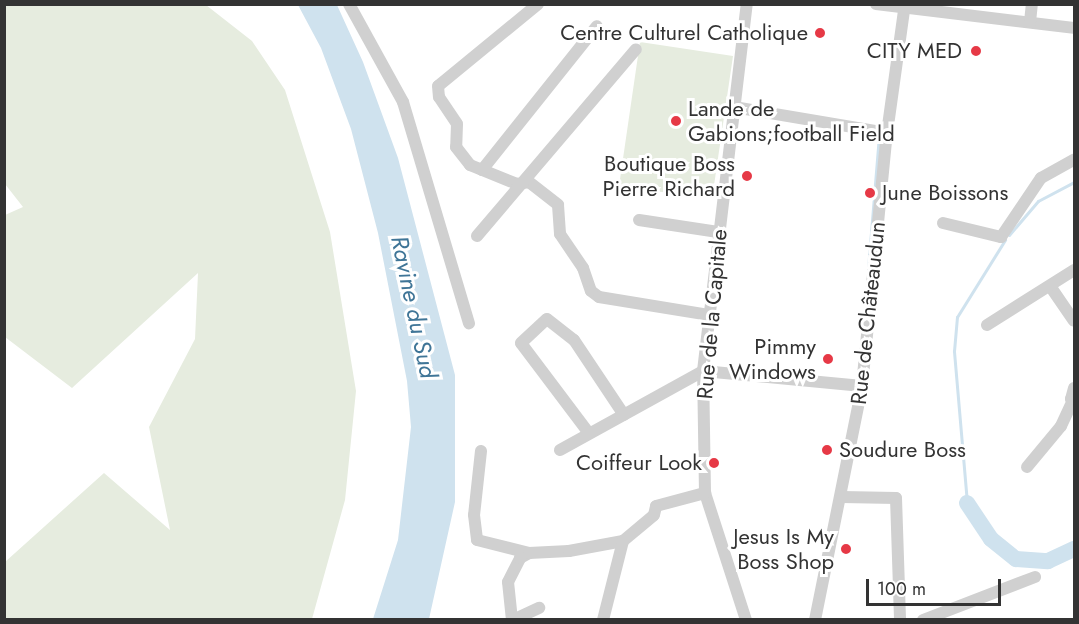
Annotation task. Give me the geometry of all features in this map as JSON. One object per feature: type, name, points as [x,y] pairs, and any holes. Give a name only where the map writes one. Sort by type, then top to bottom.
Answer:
[{"type":"street","points":[[349,4],[404,102],[469,323]]},
{"type":"street","points":[[538,4],[438,86],[439,97],[457,124],[456,147],[470,165],[521,184],[529,182],[558,205],[560,234],[584,268],[591,291],[599,297],[709,315]]},
{"type":"street","name":"Rue de la Capitale","points":[[746,620],[705,493],[703,371],[747,4]]},
{"type":"street","points":[[876,4],[1074,28]]},
{"type":"street","points":[[1030,22],[1032,4]]},
{"type":"street","name":"Rue de Châteaudun","points":[[815,620],[842,497],[862,386],[887,133],[905,6]]},
{"type":"street","points":[[482,170],[597,26]]},
{"type":"street","points":[[477,236],[636,49]]},
{"type":"street","points":[[734,107],[887,133]]},
{"type":"street","points":[[943,223],[1001,237],[1041,178],[1074,160]]},
{"type":"street","points":[[639,220],[718,232]]},
{"type":"street","points":[[987,325],[1074,270]]},
{"type":"street","points":[[1050,286],[1074,321]]},
{"type":"street","points":[[588,432],[521,343],[547,319],[574,340],[624,416]]},
{"type":"street","points":[[560,450],[588,432],[624,416],[703,371],[862,386]]},
{"type":"street","points":[[1027,467],[1061,426],[1073,407],[1074,388]]},
{"type":"street","points":[[481,451],[474,515],[477,540],[529,553],[569,551],[623,541],[654,515],[656,506],[705,493]]},
{"type":"street","points":[[842,497],[896,498],[900,620]]},
{"type":"street","points":[[603,620],[623,541]]},
{"type":"street","points":[[529,553],[516,561],[508,582],[513,620],[539,608]]},
{"type":"street","points":[[922,620],[1035,578]]},
{"type":"shaded area","points":[[5,4],[206,5],[252,41],[285,90],[330,232],[356,391],[345,500],[312,619],[5,619],[5,562],[104,473],[170,530],[149,427],[195,339],[198,273],[72,388],[5,337],[5,215],[23,207],[5,184]]},
{"type":"shaded area","name":"Lande de Gabions;football Field","points":[[640,42],[733,56],[712,199],[619,186]]},
{"type":"water","name":"Ravine du Sud","points":[[298,5],[337,5],[363,62],[398,158],[455,375],[455,502],[429,619],[373,619],[398,540],[411,427],[407,381],[378,233],[351,129],[321,48]]},
{"type":"waterway","points":[[868,269],[879,136]]},
{"type":"waterway","points":[[1009,235],[1038,201],[1074,182]]},
{"type":"waterway","points":[[967,503],[954,351],[957,317],[1005,240]]},
{"type":"waterway","points":[[967,503],[991,539],[1016,559],[1048,561],[1074,549]]},
{"type":"place","name":"Centre Culturel Catholique","points":[[820,33]]},
{"type":"place","name":"CITY MED","points":[[976,51]]},
{"type":"place","name":"Lande de Gabions;football Field","points":[[676,121]]},
{"type":"place","name":"Boutique Boss Pierre Richard","points":[[747,176]]},
{"type":"place","name":"June Boissons","points":[[870,193]]},
{"type":"place","name":"Pimmy Windows","points":[[828,359]]},
{"type":"place","name":"Soudure Boss","points":[[827,450]]},
{"type":"place","name":"Coiffeur Look","points":[[714,463]]},
{"type":"place","name":"Jesus Is My Boss Shop","points":[[846,549]]}]
